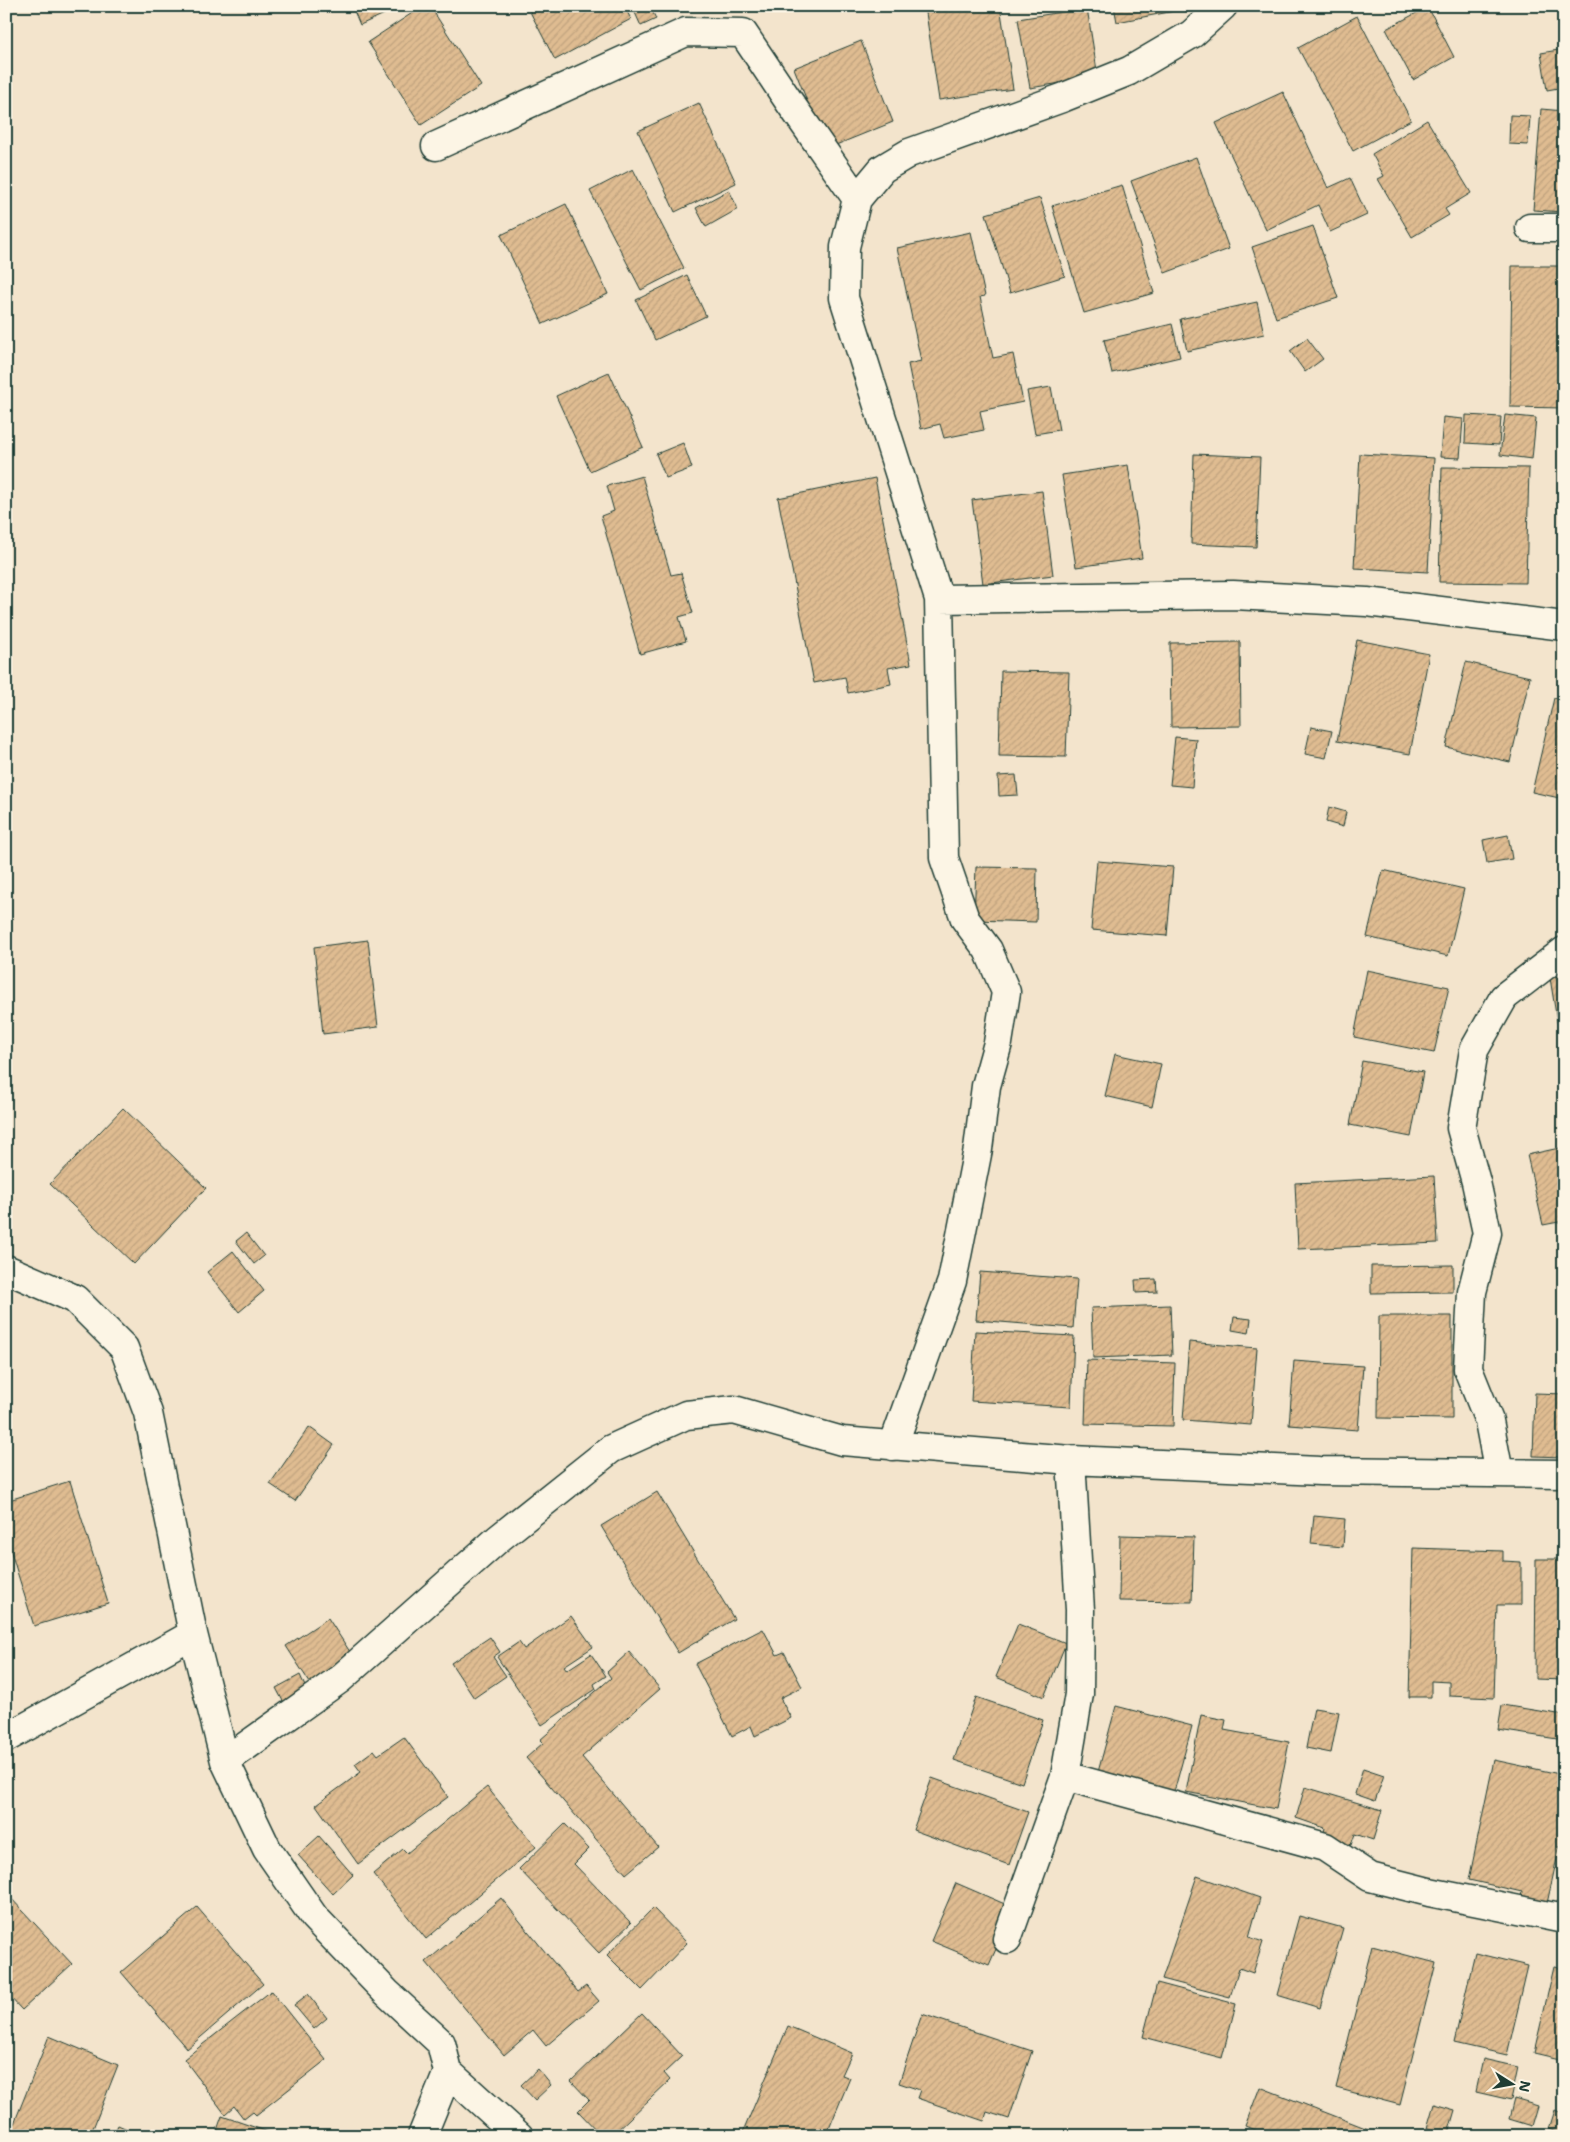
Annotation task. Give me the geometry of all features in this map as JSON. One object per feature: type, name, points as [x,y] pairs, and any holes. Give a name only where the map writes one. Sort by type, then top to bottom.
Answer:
[{"type":"street","points":[[893,1446],[952,1281],[978,1149],[986,1086],[998,1043],[1006,992],[988,950],[965,919],[944,858],[939,599],[844,298],[845,247],[857,198],[882,169],[909,153],[1062,98],[1129,71],[1192,34],[1223,6]]},
{"type":"street","points":[[436,146],[686,32],[743,33],[857,198]]},
{"type":"street","points":[[1530,228],[1564,228]]},
{"type":"street","points":[[939,599],[1232,595],[1367,602],[1564,626]]},
{"type":"street","points":[[1499,1473],[1488,1421],[1468,1369],[1472,1292],[1487,1233],[1476,1182],[1460,1128],[1474,1050],[1504,997],[1564,952]]},
{"type":"street","points":[[6,1269],[75,1299],[124,1348],[148,1413],[193,1634],[225,1761],[267,1850],[314,1918],[386,1992],[441,2043],[448,2072],[519,2136]]},
{"type":"street","points":[[225,1761],[340,1679],[498,1538],[611,1449],[686,1415],[734,1410],[842,1442],[1071,1460],[1320,1471],[1564,1474]]},
{"type":"street","points":[[1007,1939],[1065,1776],[1078,1694],[1080,1610],[1071,1460]]},
{"type":"street","points":[[6,1738],[193,1634]]},
{"type":"street","points":[[1065,1776],[1325,1847],[1370,1877],[1428,1892],[1564,1919]]},
{"type":"street","points":[[422,2136],[448,2072]]},
{"type":"building","points":[[352,6],[402,6],[360,25]]},
{"type":"building","points":[[423,6],[430,6],[481,86],[421,125],[368,42]]},
{"type":"building","points":[[527,6],[624,6],[631,19],[555,60]]},
{"type":"building","points":[[632,6],[650,6],[656,19],[641,26]]},
{"type":"building","points":[[925,6],[1000,6],[1013,89],[939,100]]},
{"type":"building","points":[[1114,6],[1184,6],[1185,9],[1117,22]]},
{"type":"building","points":[[1428,7],[1454,57],[1413,80],[1386,29]]},
{"type":"building","points":[[1087,8],[1098,77],[1030,88],[1018,19]]},
{"type":"building","points":[[1357,16],[1411,120],[1353,151],[1298,48]]},
{"type":"building","points":[[861,41],[893,122],[826,149],[794,68]]},
{"type":"building","points":[[1564,49],[1564,87],[1547,90],[1541,53]]},
{"type":"building","points":[[1283,92],[1328,188],[1350,178],[1367,215],[1330,232],[1318,205],[1266,230],[1216,123]]},
{"type":"building","points":[[699,103],[736,183],[675,212],[638,131]]},
{"type":"building","points":[[1541,109],[1564,111],[1564,212],[1533,210]]},
{"type":"building","points":[[1510,115],[1530,116],[1528,145],[1509,144]]},
{"type":"building","points":[[1427,120],[1471,193],[1445,209],[1449,215],[1412,237],[1378,179],[1384,176],[1372,154]]},
{"type":"building","points":[[1196,157],[1229,249],[1165,273],[1131,181]]},
{"type":"building","points":[[633,169],[684,268],[641,290],[590,191]]},
{"type":"building","points":[[1122,185],[1154,293],[1084,313],[1052,206]]},
{"type":"building","points":[[729,190],[738,209],[706,227],[696,208]]},
{"type":"building","points":[[1040,198],[1065,276],[1010,293],[986,214]]},
{"type":"building","points":[[566,204],[608,294],[543,324],[501,235]]},
{"type":"building","points":[[1313,226],[1338,298],[1276,318],[1252,247]]},
{"type":"building","points":[[971,232],[985,296],[980,297],[993,358],[1013,354],[1023,402],[980,411],[984,430],[944,438],[940,424],[921,429],[908,364],[921,361],[897,248]]},
{"type":"building","points":[[1512,266],[1564,266],[1564,408],[1510,407]]},
{"type":"building","points":[[687,275],[706,316],[655,340],[636,300]]},
{"type":"building","points":[[1257,302],[1264,334],[1187,351],[1180,319]]},
{"type":"building","points":[[1172,324],[1180,357],[1112,373],[1104,340]]},
{"type":"building","points":[[1307,338],[1323,359],[1305,372],[1290,351]]},
{"type":"building","points":[[609,372],[643,447],[590,471],[556,396]]},
{"type":"building","points":[[1051,387],[1059,430],[1035,434],[1027,391]]},
{"type":"building","points":[[1466,415],[1501,417],[1499,445],[1465,443]]},
{"type":"building","points":[[1505,415],[1536,418],[1532,459],[1500,455]]},
{"type":"building","points":[[1443,417],[1463,419],[1460,458],[1440,457]]},
{"type":"building","points":[[683,443],[692,468],[666,478],[656,454]]},
{"type":"building","points":[[1194,454],[1260,457],[1256,547],[1191,544]]},
{"type":"building","points":[[1360,454],[1434,458],[1428,572],[1354,568]]},
{"type":"building","points":[[1128,465],[1142,558],[1076,567],[1062,475]]},
{"type":"building","points":[[1442,467],[1529,468],[1526,583],[1439,582]]},
{"type":"building","points":[[642,476],[671,575],[681,573],[693,613],[679,617],[686,641],[640,654],[601,516],[614,511],[607,486]]},
{"type":"building","points":[[875,478],[911,664],[888,668],[891,684],[848,693],[845,677],[814,683],[778,498]]},
{"type":"building","points":[[1042,491],[1053,575],[983,584],[972,500]]},
{"type":"building","points":[[1564,497],[1564,578],[1558,578]]},
{"type":"building","points":[[1357,640],[1429,654],[1410,754],[1337,741]]},
{"type":"building","points":[[1240,642],[1241,726],[1171,727],[1170,643]]},
{"type":"building","points":[[1466,662],[1530,677],[1510,762],[1446,747]]},
{"type":"building","points":[[1001,671],[1069,672],[1066,757],[999,756]]},
{"type":"building","points":[[1554,698],[1564,700],[1564,799],[1532,792]]},
{"type":"building","points":[[1311,727],[1332,731],[1326,758],[1305,754]]},
{"type":"building","points":[[1175,737],[1196,739],[1192,787],[1170,785]]},
{"type":"building","points":[[1016,775],[1018,795],[999,796],[998,776]]},
{"type":"building","points":[[1329,807],[1346,812],[1343,827],[1326,822]]},
{"type":"building","points":[[1508,835],[1512,859],[1487,863],[1483,840]]},
{"type":"building","points":[[1097,861],[1173,867],[1167,936],[1091,930]]},
{"type":"building","points":[[976,867],[1037,868],[1036,922],[974,920]]},
{"type":"building","points":[[1383,870],[1464,889],[1448,956],[1367,937]]},
{"type":"building","points":[[368,940],[378,1027],[323,1034],[314,947]]},
{"type":"building","points":[[1367,970],[1449,987],[1434,1053],[1354,1037]]},
{"type":"building","points":[[1564,975],[1564,1045],[1561,1045],[1550,978]]},
{"type":"building","points":[[1115,1054],[1161,1064],[1152,1107],[1105,1096]]},
{"type":"building","points":[[1362,1061],[1423,1072],[1411,1137],[1350,1125]]},
{"type":"building","points":[[123,1108],[206,1188],[134,1264],[50,1184]]},
{"type":"building","points":[[1564,1147],[1564,1221],[1543,1225],[1527,1155]]},
{"type":"building","points":[[1434,1176],[1438,1243],[1298,1249],[1295,1183]]},
{"type":"building","points":[[246,1233],[264,1256],[254,1264],[236,1241]]},
{"type":"building","points":[[233,1251],[264,1291],[239,1312],[207,1272]]},
{"type":"building","points":[[1453,1265],[1453,1292],[1371,1293],[1371,1266]]},
{"type":"building","points":[[980,1272],[1077,1279],[1073,1328],[976,1320]]},
{"type":"building","points":[[1156,1279],[1157,1292],[1136,1293],[1135,1280]]},
{"type":"building","points":[[1170,1305],[1172,1355],[1093,1358],[1091,1308]]},
{"type":"building","points":[[1379,1316],[1452,1316],[1452,1419],[1378,1418]]},
{"type":"building","points":[[1234,1317],[1251,1319],[1249,1333],[1232,1330]]},
{"type":"building","points":[[975,1331],[1074,1336],[1071,1407],[971,1401]]},
{"type":"building","points":[[1189,1342],[1257,1348],[1251,1425],[1183,1420]]},
{"type":"building","points":[[1087,1360],[1175,1363],[1173,1426],[1085,1424]]},
{"type":"building","points":[[1294,1361],[1363,1366],[1358,1430],[1289,1425]]},
{"type":"building","points":[[1535,1393],[1564,1394],[1564,1457],[1533,1456]]},
{"type":"building","points":[[309,1427],[334,1445],[295,1501],[270,1484]]},
{"type":"building","points":[[70,1481],[108,1603],[34,1626],[6,1536],[6,1501]]},
{"type":"building","points":[[657,1492],[734,1619],[678,1653],[601,1526]]},
{"type":"building","points":[[1314,1516],[1345,1519],[1343,1547],[1311,1544]]},
{"type":"building","points":[[1120,1535],[1194,1537],[1192,1602],[1119,1601]]},
{"type":"building","points":[[1413,1548],[1503,1551],[1503,1561],[1521,1562],[1521,1605],[1497,1605],[1494,1698],[1449,1696],[1449,1682],[1431,1681],[1431,1697],[1409,1697]]},
{"type":"building","points":[[1536,1559],[1564,1559],[1564,1680],[1535,1679]]},
{"type":"building","points":[[571,1616],[593,1647],[564,1666],[567,1670],[591,1654],[606,1676],[594,1684],[596,1689],[542,1725],[497,1657],[519,1642],[524,1649]]},
{"type":"building","points":[[328,1618],[354,1658],[312,1686],[286,1646]]},
{"type":"building","points":[[1018,1624],[1066,1643],[1044,1697],[996,1677]]},
{"type":"building","points":[[763,1629],[777,1655],[784,1652],[802,1687],[780,1698],[791,1718],[755,1736],[751,1726],[732,1736],[695,1664]]},
{"type":"building","points":[[490,1637],[500,1652],[493,1657],[506,1676],[474,1698],[451,1663]]},
{"type":"building","points":[[629,1652],[660,1689],[582,1757],[658,1847],[626,1874],[526,1758],[543,1743],[540,1740],[611,1678],[607,1672]]},
{"type":"building","points":[[300,1675],[307,1691],[284,1703],[276,1688]]},
{"type":"building","points":[[976,1697],[1043,1720],[1022,1783],[954,1760]]},
{"type":"building","points":[[1502,1705],[1564,1715],[1564,1740],[1498,1730]]},
{"type":"building","points":[[1116,1706],[1192,1726],[1174,1792],[1098,1772]]},
{"type":"building","points":[[1314,1708],[1339,1712],[1331,1753],[1306,1748]]},
{"type":"building","points":[[1201,1715],[1226,1720],[1224,1730],[1289,1742],[1276,1809],[1186,1792]]},
{"type":"building","points":[[404,1737],[448,1797],[358,1864],[316,1805],[361,1772],[355,1764],[374,1750],[378,1755]]},
{"type":"building","points":[[1494,1760],[1564,1775],[1564,1826],[1546,1908],[1520,1902],[1522,1892],[1469,1880]]},
{"type":"building","points":[[1363,1768],[1384,1775],[1375,1801],[1355,1794]]},
{"type":"building","points":[[932,1778],[1028,1812],[1009,1865],[913,1830]]},
{"type":"building","points":[[487,1787],[536,1847],[426,1939],[373,1874],[403,1849],[407,1853]]},
{"type":"building","points":[[1305,1787],[1382,1810],[1373,1840],[1355,1834],[1351,1845],[1323,1836],[1325,1828],[1296,1818]]},
{"type":"building","points":[[565,1824],[589,1849],[574,1864],[631,1923],[599,1953],[519,1869]]},
{"type":"building","points":[[319,1836],[353,1875],[333,1894],[298,1855]]},
{"type":"building","points":[[1197,1876],[1260,1898],[1249,1937],[1263,1942],[1253,1973],[1239,1968],[1230,1997],[1162,1979]]},
{"type":"building","points":[[956,1883],[1014,1908],[989,1965],[931,1941]]},
{"type":"building","points":[[10,1897],[72,1964],[22,2010],[6,1993],[6,1900]]},
{"type":"building","points":[[501,1898],[578,1992],[586,1986],[599,2001],[546,2046],[533,2030],[504,2055],[426,1962]]},
{"type":"building","points":[[197,1907],[263,1984],[187,2049],[121,1972]]},
{"type":"building","points":[[653,1908],[687,1943],[642,1990],[607,1955]]},
{"type":"building","points":[[1299,1916],[1343,1928],[1320,2008],[1277,1995]]},
{"type":"building","points":[[1372,1946],[1436,1963],[1400,2105],[1336,2088]]},
{"type":"building","points":[[1475,1953],[1528,1966],[1507,2055],[1454,2043]]},
{"type":"building","points":[[1554,1967],[1564,1969],[1564,2060],[1534,2053]]},
{"type":"building","points":[[1157,1983],[1236,2004],[1222,2058],[1143,2037]]},
{"type":"building","points":[[271,1991],[326,2060],[256,2115],[253,2112],[244,2119],[234,2106],[225,2114],[184,2059]]},
{"type":"building","points":[[308,1994],[327,2018],[314,2029],[294,2005]]},
{"type":"building","points":[[642,2013],[682,2056],[664,2073],[670,2080],[611,2136],[602,2136],[578,2111],[589,2100],[571,2081]]},
{"type":"building","points":[[922,2014],[1032,2051],[1009,2119],[987,2112],[984,2121],[917,2098],[920,2090],[899,2083]]},
{"type":"building","points":[[788,2026],[852,2053],[842,2075],[850,2078],[826,2136],[751,2136],[743,2132]]},
{"type":"building","points":[[49,2036],[118,2065],[90,2136],[9,2136]]},
{"type":"building","points":[[1483,2059],[1518,2067],[1511,2100],[1476,2092]]},
{"type":"building","points":[[538,2069],[551,2085],[535,2100],[521,2085]]},
{"type":"building","points":[[1260,2087],[1368,2129],[1366,2136],[1269,2136],[1245,2126]]},
{"type":"building","points":[[1514,2099],[1538,2106],[1532,2126],[1509,2119]]},
{"type":"building","points":[[1434,2104],[1455,2110],[1448,2134],[1427,2128]]},
{"type":"building","points":[[1555,2110],[1564,2114],[1564,2134],[1549,2129]]},
{"type":"building","points":[[222,2116],[280,2136],[215,2136]]},
{"type":"building","points":[[118,2125],[143,2136],[113,2136]]}]
